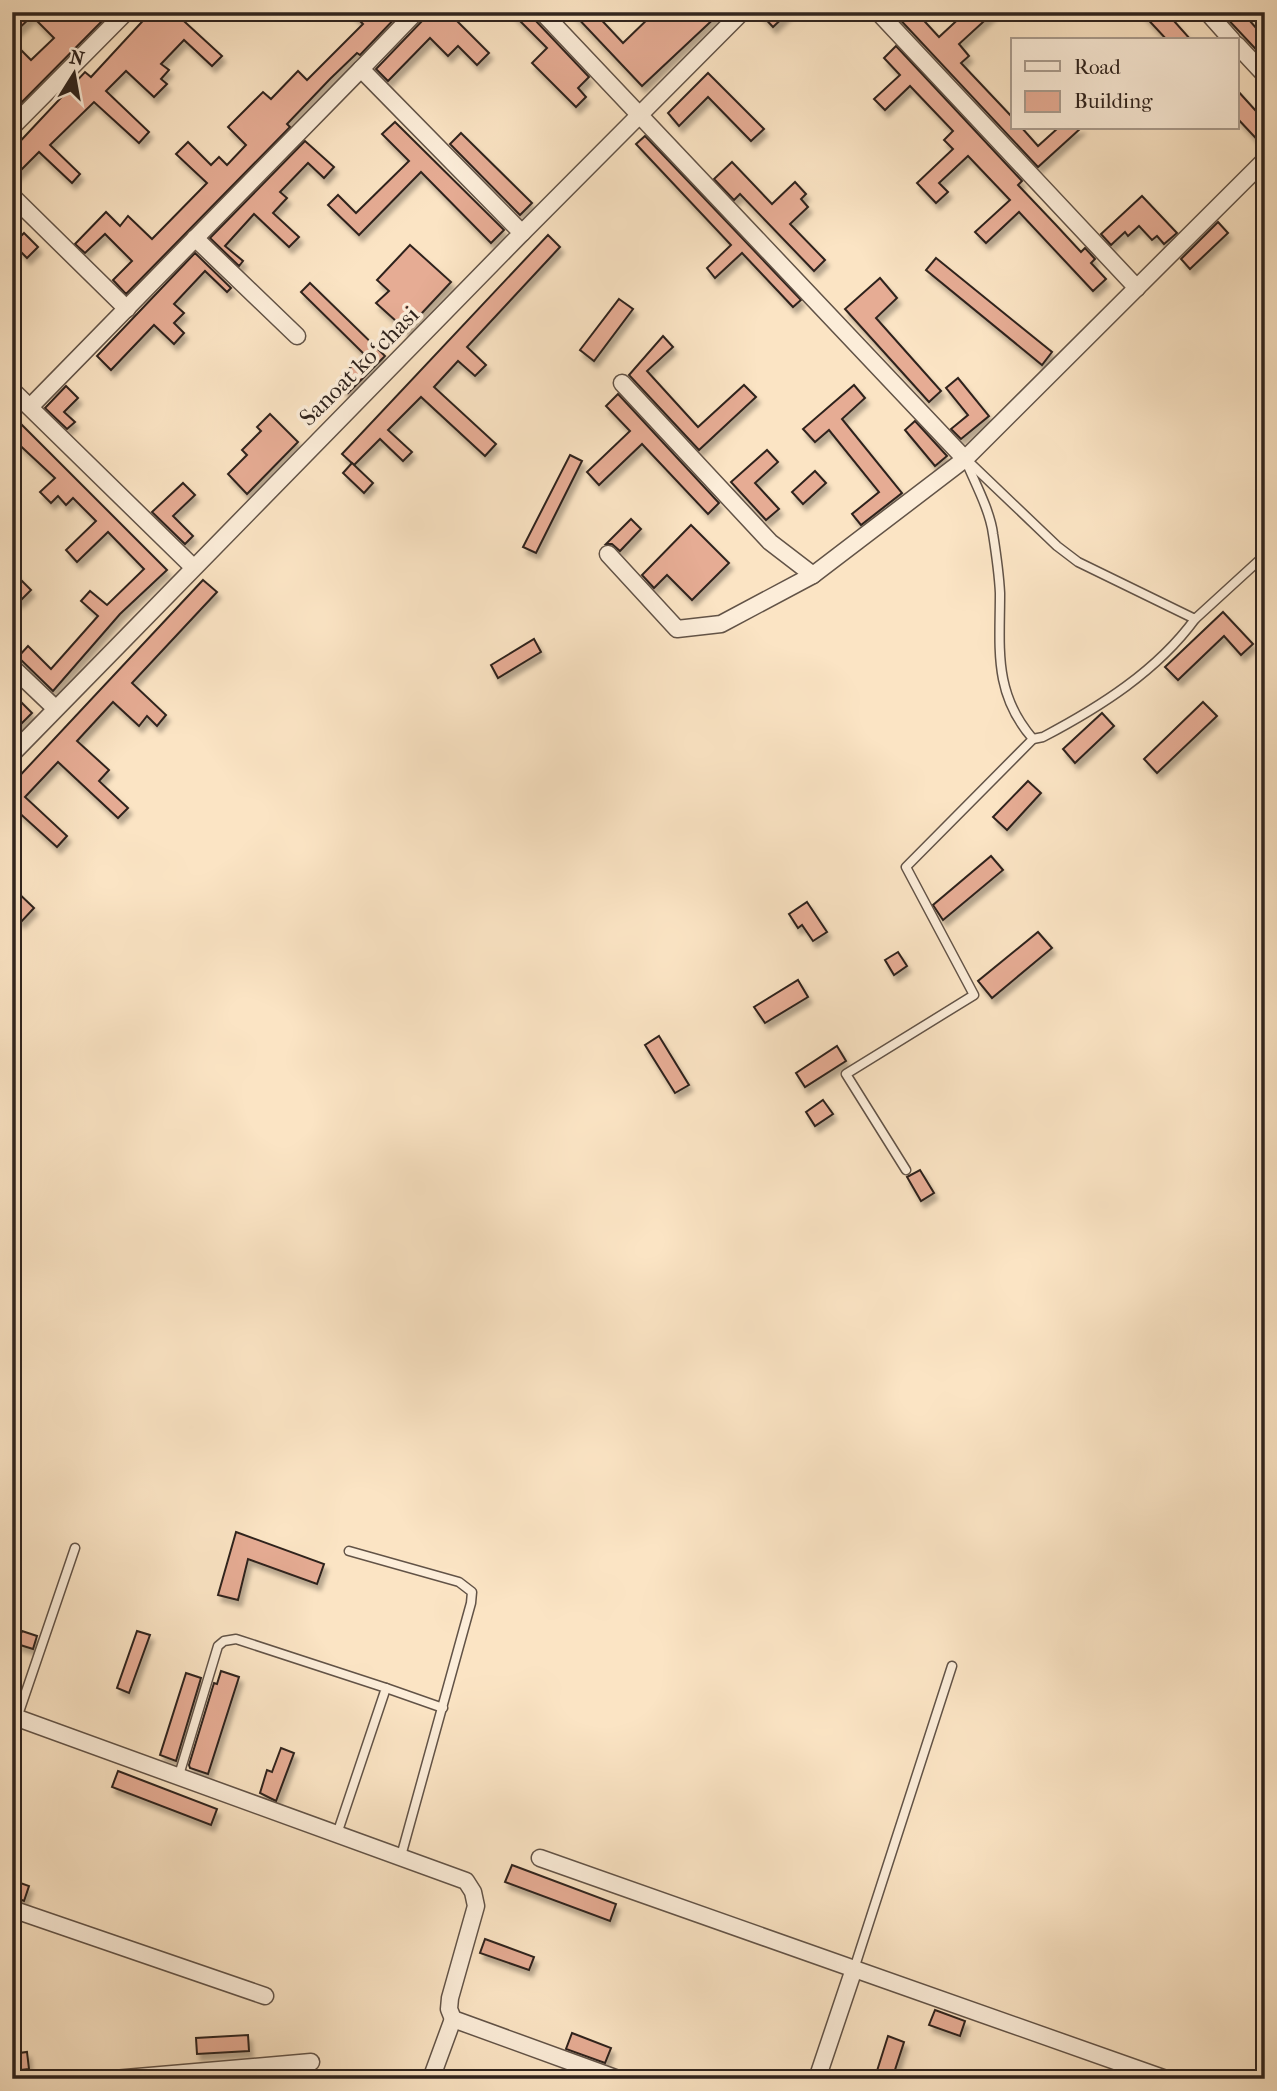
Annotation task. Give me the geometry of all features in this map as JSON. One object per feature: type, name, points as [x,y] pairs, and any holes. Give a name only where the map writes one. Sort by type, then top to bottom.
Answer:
[{"type":"street","points":[[12,127],[126,12]]},
{"type":"street","points":[[30,407],[416,12]]},
{"type":"street","points":[[542,12],[965,459]]},
{"type":"street","name":"Sanoat koʻchasi","points":[[12,754],[193,567],[742,12]]},
{"type":"street","points":[[878,12],[1137,288]]},
{"type":"street","points":[[1207,12],[1230,38]]},
{"type":"street","points":[[1238,46],[1265,75]]},
{"type":"street","points":[[360,69],[522,233]]},
{"type":"street","points":[[608,554],[677,629],[720,624],[813,575],[965,459],[1265,160]]},
{"type":"street","points":[[12,196],[127,309]]},
{"type":"street","points":[[195,238],[297,336]]},
{"type":"street","points":[[622,383],[769,542],[813,575]]},
{"type":"street","points":[[12,390],[193,567]]},
{"type":"street","points":[[12,667],[55,708]]},
{"type":"street","points":[[15,1717],[466,1881],[473,1892],[476,1906],[450,1997],[449,2009],[453,2019],[430,2079]]},
{"type":"street","points":[[540,1858],[1166,2079]]},
{"type":"street","points":[[12,1909],[265,1996]]},
{"type":"street","points":[[817,2079],[853,1969]]},
{"type":"street","points":[[453,2019],[618,2079]]},
{"type":"street","points":[[114,2079],[311,2062]]},
{"type":"lane","points":[[965,459],[1057,546],[1079,562],[1195,619]]},
{"type":"lane","points":[[965,459],[993,530],[1000,590],[998,655],[1004,690],[1019,723],[1033,739]]},
{"type":"lane","points":[[906,1170],[846,1074],[974,995],[905,867],[1033,739],[1055,731],[1107,700],[1164,656],[1195,619],[1265,555]]},
{"type":"lane","points":[[15,1717],[75,1548]]},
{"type":"lane","points":[[349,1551],[459,1583],[472,1592],[471,1604],[401,1856]]},
{"type":"lane","points":[[179,1775],[218,1646],[224,1641],[236,1639],[443,1708]]},
{"type":"lane","points":[[853,1969],[952,1666]]},
{"type":"lane","points":[[337,1834],[386,1688]]},
{"type":"building","points":[[12,12],[111,12],[12,112],[12,41],[31,60],[54,38],[32,16],[12,35]]},
{"type":"building","points":[[151,12],[174,12],[222,56],[212,66],[184,40],[161,64],[169,70],[161,79],[167,84],[154,97],[126,71],[106,91],[149,132],[139,143],[94,102],[50,145],[80,174],[72,183],[39,152],[12,179],[12,150],[85,72],[91,77]]},
{"type":"building","points":[[351,12],[401,12],[360,55],[357,53],[330,79],[287,124],[290,127],[126,294],[113,280],[132,261],[105,234],[85,253],[75,244],[106,212],[120,226],[128,216],[152,239],[207,183],[176,154],[188,142],[211,165],[219,157],[227,165],[246,145],[228,127],[263,92],[271,99],[298,71],[307,80],[363,24]]},
{"type":"building","points":[[426,12],[448,12],[489,53],[477,65],[458,46],[448,56],[430,38],[388,81],[376,69],[424,19]]},
{"type":"building","points":[[511,12],[532,12],[534,19],[589,77],[578,88],[586,97],[576,107],[532,63],[547,48]]},
{"type":"building","points":[[572,12],[594,12],[623,43],[655,12],[721,12],[642,86]]},
{"type":"building","points":[[759,12],[789,12],[773,27]]},
{"type":"building","points":[[893,12],[916,12],[939,37],[966,12],[994,12],[959,44],[969,56],[961,63],[1011,116],[1011,130],[1024,130],[1038,146],[1056,130],[1079,130],[1038,167]]},
{"type":"building","points":[[1141,12],[1166,12],[1189,38],[1165,38]]},
{"type":"building","points":[[1221,12],[1242,12],[1265,38],[1265,59]]},
{"type":"building","points":[[896,46],[1022,181],[1018,185],[1081,252],[1085,248],[1095,259],[1091,263],[1106,279],[1093,291],[1019,212],[986,243],[975,232],[1010,200],[968,156],[939,183],[948,192],[936,203],[917,183],[953,149],[944,140],[953,131],[910,86],[885,110],[874,99],[900,75],[884,58]]},
{"type":"building","points":[[708,73],[764,129],[751,141],[708,97],[679,126],[668,113]]},
{"type":"building","points":[[1238,91],[1265,121],[1265,148],[1238,119]]},
{"type":"building","points":[[395,122],[504,230],[491,243],[421,172],[359,235],[328,205],[338,195],[356,213],[409,161],[382,134]]},
{"type":"building","points":[[461,133],[532,203],[520,215],[450,144]]},
{"type":"building","points":[[645,136],[801,300],[793,307],[742,253],[715,278],[707,268],[731,245],[636,144]]},
{"type":"building","points":[[305,141],[334,167],[324,178],[308,163],[280,192],[287,198],[273,213],[299,237],[289,247],[254,214],[225,246],[243,261],[239,266],[210,238]]},
{"type":"building","points":[[732,162],[772,204],[795,182],[806,194],[801,199],[808,207],[790,224],[825,260],[814,271],[740,194],[734,200],[714,179]]},
{"type":"building","points":[[1142,196],[1177,233],[1164,244],[1157,236],[1152,240],[1139,226],[1128,236],[1125,232],[1111,245],[1101,234]]},
{"type":"building","points":[[1218,222],[1228,233],[1190,269],[1181,259]]},
{"type":"building","points":[[24,233],[38,247],[27,258],[13,244]]},
{"type":"building","points":[[548,235],[560,247],[467,347],[486,365],[475,376],[458,361],[434,387],[496,444],[485,456],[421,397],[388,430],[412,452],[403,461],[380,439],[354,465],[342,454]]},
{"type":"building","points":[[410,245],[451,282],[406,330],[376,303],[389,291],[377,280]]},
{"type":"building","points":[[195,253],[231,288],[227,292],[205,271],[174,304],[184,313],[174,323],[184,333],[174,344],[154,325],[111,370],[97,356]]},
{"type":"building","points":[[936,258],[1052,352],[1042,365],[926,270]]},
{"type":"building","points":[[880,278],[897,298],[876,318],[941,391],[929,402],[845,309]]},
{"type":"building","points":[[310,283],[385,356],[348,393],[337,381],[364,354],[301,292]]},
{"type":"building","points":[[619,299],[633,309],[594,361],[580,350]]},
{"type":"building","points":[[663,336],[673,347],[647,371],[698,427],[744,385],[756,397],[699,450],[629,375]]},
{"type":"building","points":[[958,378],[989,416],[961,439],[951,429],[968,415],[946,388]]},
{"type":"building","points":[[854,385],[865,398],[842,419],[902,493],[861,525],[852,514],[879,492],[829,430],[815,442],[803,429]]},
{"type":"building","points":[[66,386],[78,398],[64,412],[75,422],[67,429],[45,408]]},
{"type":"building","points":[[618,394],[719,503],[708,514],[642,444],[599,485],[587,472],[630,431],[606,406]]},
{"type":"building","points":[[270,414],[298,442],[247,494],[228,474],[247,455],[242,450],[261,431],[257,427]]},
{"type":"building","points":[[12,415],[167,570],[120,614],[53,691],[18,657],[28,646],[51,669],[98,616],[81,601],[90,591],[107,605],[144,569],[108,532],[77,562],[66,550],[96,521],[73,498],[66,505],[58,496],[51,503],[40,492],[55,478],[12,438]]},
{"type":"building","points":[[915,421],[947,456],[935,466],[905,430]]},
{"type":"building","points":[[767,450],[778,462],[755,483],[779,509],[766,520],[731,482]]},
{"type":"building","points":[[570,455],[582,461],[536,553],[523,547]]},
{"type":"building","points":[[352,463],[373,483],[364,493],[343,473]]},
{"type":"building","points":[[815,471],[826,483],[803,504],[792,492]]},
{"type":"building","points":[[183,483],[195,495],[173,516],[193,536],[185,544],[152,512]]},
{"type":"building","points":[[631,519],[641,529],[620,551],[612,544],[606,544]]},
{"type":"building","points":[[691,525],[729,563],[692,600],[667,575],[654,588],[642,575]]},
{"type":"building","points":[[12,571],[31,590],[19,602],[12,595]]},
{"type":"building","points":[[203,580],[217,592],[132,683],[166,715],[157,726],[147,716],[139,726],[113,702],[77,741],[109,770],[99,781],[128,808],[118,818],[58,762],[25,797],[67,836],[57,847],[15,809],[12,811],[12,784]]},
{"type":"building","points":[[1223,612],[1253,644],[1241,655],[1224,636],[1178,680],[1165,667]]},
{"type":"building","points":[[534,639],[541,652],[498,678],[491,665]]},
{"type":"building","points":[[12,693],[32,713],[12,733]]},
{"type":"building","points":[[1203,702],[1217,716],[1157,773],[1144,759]]},
{"type":"building","points":[[1102,713],[1114,726],[1075,763],[1063,749]]},
{"type":"building","points":[[1028,781],[1041,793],[1007,830],[993,817]]},
{"type":"building","points":[[991,856],[1003,870],[943,920],[933,905]]},
{"type":"building","points":[[12,887],[34,908],[21,922],[12,915]]},
{"type":"building","points":[[807,902],[827,932],[813,941],[802,925],[798,928],[789,914]]},
{"type":"building","points":[[1038,932],[1052,948],[992,998],[978,981]]},
{"type":"building","points":[[898,952],[907,966],[894,975],[885,960]]},
{"type":"building","points":[[798,980],[808,997],[765,1023],[754,1007]]},
{"type":"building","points":[[659,1036],[689,1085],[675,1093],[645,1045]]},
{"type":"building","points":[[837,1046],[846,1061],[805,1087],[796,1073]]},
{"type":"building","points":[[823,1100],[833,1114],[815,1126],[806,1112]]},
{"type":"building","points":[[920,1170],[934,1193],[921,1201],[907,1177]]},
{"type":"building","points":[[236,1532],[324,1564],[317,1584],[248,1559],[238,1600],[218,1595]]},
{"type":"building","points":[[22,1631],[37,1636],[33,1649],[17,1644]]},
{"type":"building","points":[[137,1631],[150,1635],[129,1693],[117,1688]]},
{"type":"building","points":[[221,1671],[239,1677],[208,1774],[190,1768],[189,1765],[214,1683],[217,1684]]},
{"type":"building","points":[[186,1673],[201,1678],[176,1761],[160,1755]]},
{"type":"building","points":[[281,1748],[294,1753],[276,1801],[260,1793],[267,1770],[272,1772]]},
{"type":"building","points":[[118,1771],[217,1809],[211,1825],[112,1787]]},
{"type":"building","points":[[512,1865],[616,1904],[610,1921],[505,1882]]},
{"type":"building","points":[[12,1880],[29,1886],[24,1901],[12,1896]]},
{"type":"building","points":[[485,1939],[534,1957],[529,1970],[480,1953]]},
{"type":"building","points":[[935,2010],[965,2021],[960,2036],[929,2025]]},
{"type":"building","points":[[572,2033],[611,2048],[605,2063],[566,2049]]},
{"type":"building","points":[[248,2035],[249,2051],[197,2054],[196,2038]]},
{"type":"building","points":[[888,2036],[904,2042],[892,2079],[876,2074]]},
{"type":"building","points":[[27,2052],[29,2069],[12,2071],[12,2054]]}]
